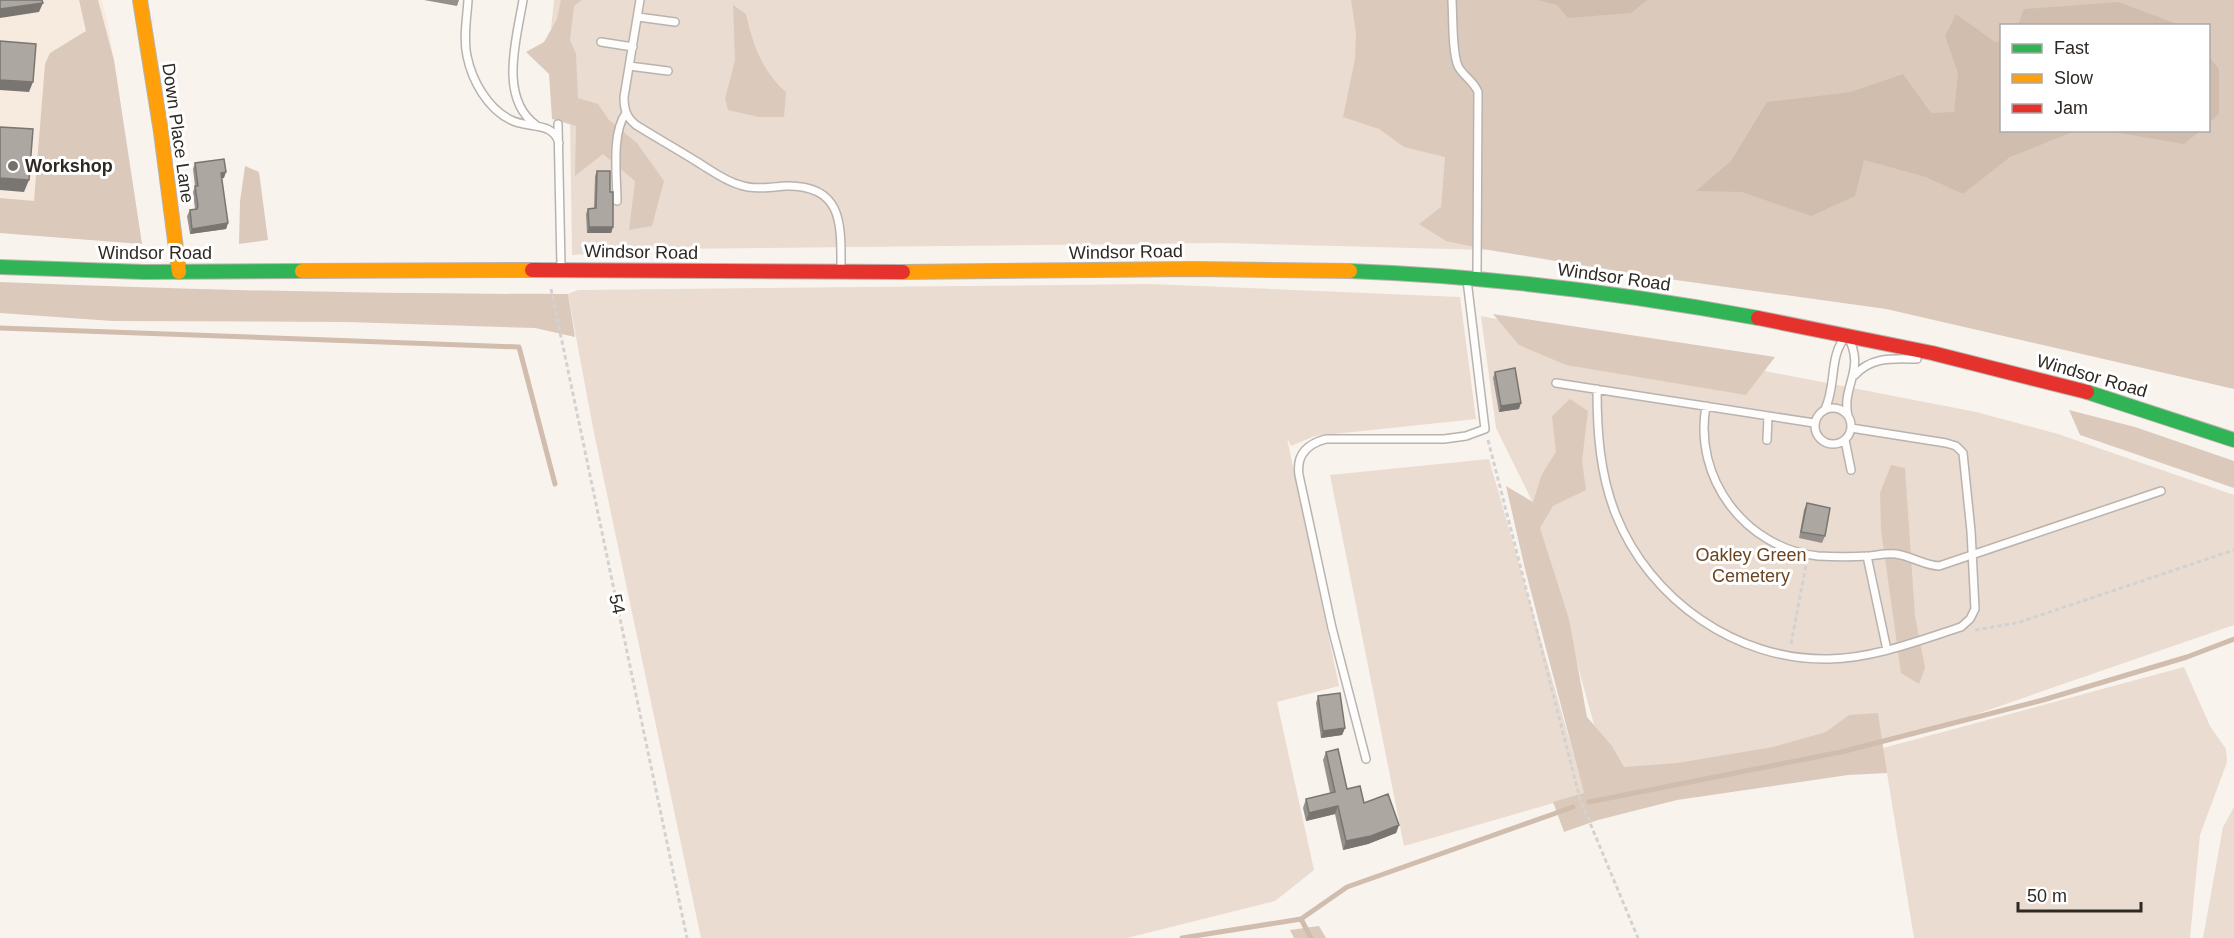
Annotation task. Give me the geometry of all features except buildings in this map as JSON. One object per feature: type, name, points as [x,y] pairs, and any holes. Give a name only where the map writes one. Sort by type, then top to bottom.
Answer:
[{"type":"main road","name":"Down Place Lane","points":[[140,0],[160,123],[179,272]]},
{"type":"main road","name":"Windsor Road","points":[[0,267],[179,272],[547,269],[841,272],[1267,269],[1342,270],[1472,278],[1554,286],[1665,302],[1847,335],[2078,389],[2234,440]]},
{"type":"lane","points":[[468,0],[465,43],[467,56],[481,91],[492,106],[505,117],[520,124],[540,126]]},
{"type":"lane","points":[[523,0],[513,77],[520,106],[529,119],[553,132],[559,143]]},
{"type":"lane","points":[[640,0],[624,97],[626,113],[636,125],[732,182],[751,187],[798,187],[822,194],[833,204],[838,216],[841,236],[841,272]]},
{"type":"lane","points":[[1366,759],[1326,600],[1298,462],[1308,446],[1326,439],[1444,440],[1466,436],[1485,429],[1472,278],[1478,92],[1473,82],[1462,72],[1457,63],[1452,0]]},
{"type":"lane","points":[[638,17],[675,22]]},
{"type":"lane","points":[[601,42],[633,47]]},
{"type":"lane","points":[[629,66],[668,71]]},
{"type":"lane","points":[[617,201],[618,140],[621,121],[626,113]]},
{"type":"lane","points":[[558,124],[561,269]]},
{"type":"lane","points":[[1825,409],[1833,388],[1835,355],[1847,335],[1856,356],[1847,405],[1851,428],[1845,440],[1851,471]]},
{"type":"lane","points":[[1854,376],[1863,366],[1875,360],[1952,358]]},
{"type":"lane","points":[[1556,383],[1814,423]]},
{"type":"lane","points":[[1597,389],[1599,443],[1607,488],[1621,526],[1640,561],[1666,591],[1707,624],[1740,641],[1788,656],[1844,659],[1887,650],[1961,627],[1970,619],[1975,604],[1965,458],[1960,449],[1946,443],[1851,428]]},
{"type":"lane","points":[[1706,406],[1703,433],[1705,452],[1711,473],[1722,494],[1736,513],[1762,536],[1783,547],[1808,554],[1867,556],[1894,554],[1907,556],[1924,564],[1939,566],[2161,491]]},
{"type":"lane","points":[[1845,440],[1835,444],[1824,442],[1816,434],[1814,423],[1820,412],[1825,409],[1838,408],[1848,416]]},
{"type":"lane","points":[[1767,440],[1768,416]]},
{"type":"lane","points":[[1867,556],[1887,650]]},
{"type":"path","name":"54","points":[[547,269],[687,938]]},
{"type":"path","points":[[1485,429],[1580,799],[1638,938]]},
{"type":"path","points":[[1966,632],[2017,623],[2234,550]]},
{"type":"path","points":[[1788,656],[1808,554]]},
{"type":"shaded area","points":[[0,0],[102,0],[109,30],[142,244],[0,233]]},
{"type":"shaded area","points":[[79,0],[98,0],[114,60],[142,244],[0,233],[0,198],[34,201],[45,64],[50,53],[86,31]]},
{"type":"shaded area","points":[[561,0],[582,0],[574,6],[570,40],[576,54],[578,98],[598,104],[609,120],[637,143],[664,181],[652,226],[629,230],[635,181],[603,154],[575,176],[576,126],[552,119],[549,74],[526,52],[544,42],[557,19]]},
{"type":"shaded area","points":[[1351,0],[2234,0],[2234,389],[1886,309],[1654,277],[1446,241],[1419,224],[1441,207],[1445,157],[1404,147],[1379,129],[1343,117],[1355,59],[1356,33]]},
{"type":"shaded area","points":[[1538,0],[1647,0],[1631,13],[1568,18],[1557,5]]},
{"type":"shaded area","points":[[2118,2],[2177,24],[2018,24],[2024,9]]},
{"type":"shaded area","points":[[733,5],[746,14],[760,57],[771,75],[786,92],[784,117],[759,117],[728,110],[725,99],[735,60]]},
{"type":"shaded area","points":[[1956,14],[1995,42],[2000,41],[2000,132],[2072,132],[2010,157],[1963,194],[1926,177],[1864,160],[1855,196],[1811,216],[1742,192],[1696,191],[1731,161],[1767,102],[1851,92],[1903,74],[1931,113],[1954,112],[1958,73],[1945,36]]},
{"type":"shaded area","points":[[2210,58],[2219,69],[2219,114],[2210,122]]},
{"type":"shaded area","points":[[2113,132],[2199,132],[2184,144]]},
{"type":"shaded area","points":[[245,166],[259,172],[268,240],[239,244],[240,201]]},
{"type":"shaded area","points":[[0,282],[284,291],[568,294],[575,337],[535,328],[346,322],[112,321],[0,313]]},
{"type":"shaded area","points":[[1493,314],[1775,357],[1746,395],[1566,365],[1519,345]]},
{"type":"shaded area","points":[[1570,399],[1588,411],[1582,461],[1586,490],[1553,506],[1540,528],[1569,619],[1587,717],[1612,746],[1624,767],[1677,763],[1773,747],[1826,732],[1849,715],[1878,713],[1887,773],[1848,775],[1677,800],[1598,820],[1564,832],[1553,802],[1584,793],[1525,569],[1506,486],[1533,502],[1542,474],[1556,452],[1552,416]]},
{"type":"shaded area","points":[[2069,410],[2135,427],[2234,461],[2234,488],[2080,435]]},
{"type":"shaded area","points":[[1891,465],[1905,468],[1915,616],[1925,668],[1919,684],[1901,673],[1881,530],[1880,493]]},
{"type":"shaded area","points":[[1319,926],[1326,938],[1294,938],[1290,930]]},
{"type":"green space","points":[[554,0],[1466,0],[1488,250],[1222,243],[664,249],[572,255],[570,116],[551,29]]},
{"type":"green space","points":[[1150,284],[1460,297],[1476,419],[1315,436],[1291,446],[1287,438],[1339,686],[1277,702],[1314,870],[1275,901],[1127,938],[701,938],[594,433],[568,294],[578,290]]},
{"type":"green space","name":"Oakley Green Cemetery","points":[[1481,316],[1976,412],[2058,434],[2234,495],[2234,625],[1916,735],[1790,754],[1612,790],[1533,503],[1496,428]]},
{"type":"green space","points":[[1489,459],[1585,794],[1404,846],[1330,475]]},
{"type":"green space","points":[[2184,667],[2210,726],[2226,749],[2227,762],[2200,835],[2190,938],[1914,938],[1887,773],[1872,751]]},
{"type":"green space","points":[[2234,807],[2234,938],[2203,938],[2223,827]]},
{"type":"waterway","points":[[0,328],[519,347],[555,484]]},
{"type":"waterway","points":[[1589,802],[1841,752],[2043,700],[2187,657],[2234,639]]},
{"type":"waterway","points":[[1311,938],[1301,919],[1347,887],[1573,807]]},
{"type":"waterway","points":[[1182,938],[1301,919]]},
{"type":"traffic: fast","points":[[0,267],[144,272],[302,271]]},
{"type":"traffic: fast","points":[[1350,271],[1504,281],[1657,301],[1758,318]]},
{"type":"traffic: fast","points":[[2087,392],[2234,440]]},
{"type":"traffic: slow","points":[[140,0],[161,132],[179,272]]},
{"type":"traffic: slow","points":[[903,272],[1194,269],[1350,271]]},
{"type":"traffic: slow","points":[[302,271],[532,270]]},
{"type":"traffic: jam","points":[[532,270],[903,272]]},
{"type":"traffic: jam","points":[[1758,318],[1932,353],[2087,392]]},
{"type":"place","name":"Workshop","points":[[13,166]]}]
